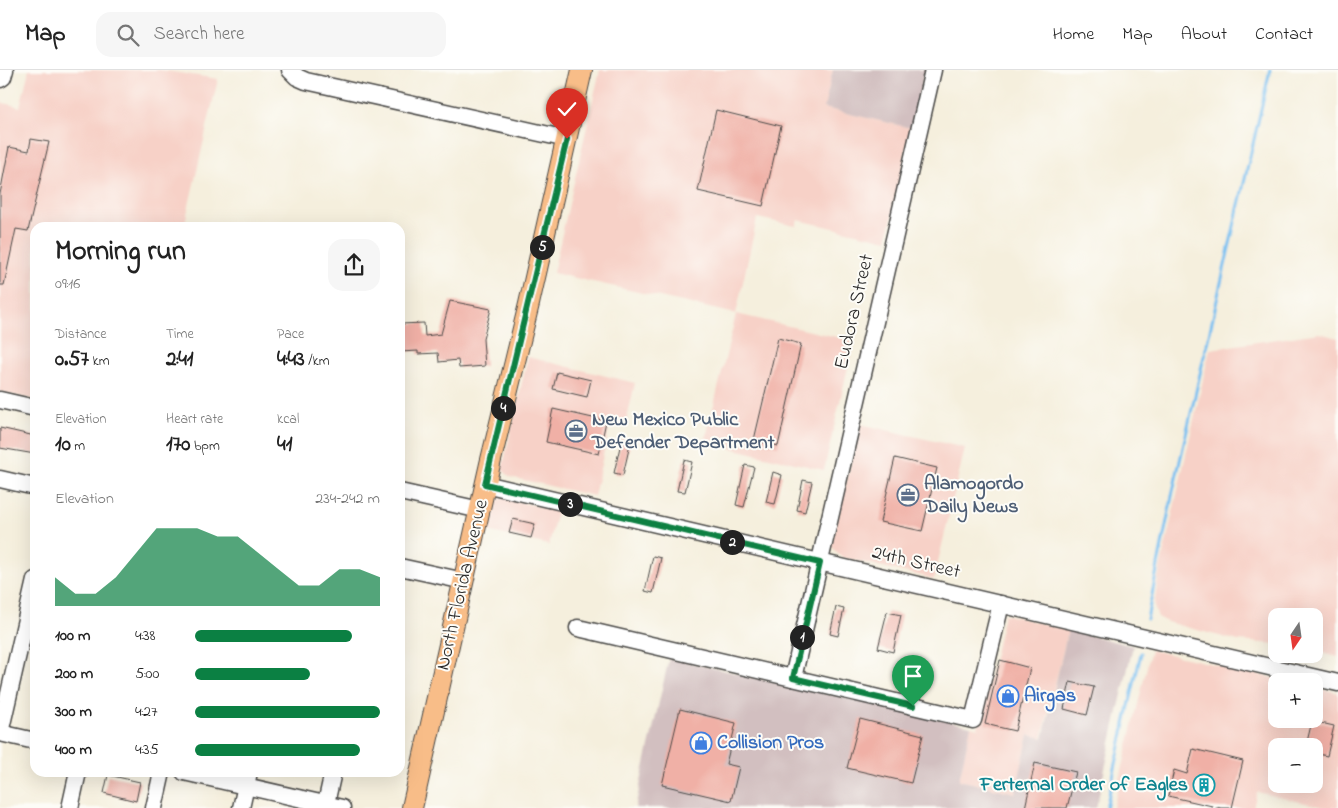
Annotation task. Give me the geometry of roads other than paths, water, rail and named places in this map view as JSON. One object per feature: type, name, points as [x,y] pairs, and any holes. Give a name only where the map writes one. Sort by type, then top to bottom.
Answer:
[{"type":"main road","name":"North Florida Avenue","points":[[412,808],[485,484],[582,70]]},
{"type":"street","points":[[0,79],[3,78],[6,70]]},
{"type":"street","points":[[290,70],[297,77],[306,81],[567,139]]},
{"type":"street","name":"Eudora Street","points":[[793,678],[933,70]]},
{"type":"street","points":[[0,400],[30,407]]},
{"type":"street","points":[[0,479],[30,486]]},
{"type":"street","name":"24th Street","points":[[485,484],[1338,683]]},
{"type":"street","points":[[405,493],[480,510]]},
{"type":"street","points":[[405,567],[464,581]]},
{"type":"street","points":[[30,602],[0,733],[30,740]]},
{"type":"street","points":[[578,628],[973,720],[1001,604]]},
{"type":"street","points":[[70,808],[77,777]]},
{"type":"street","points":[[154,808],[161,777]]},
{"type":"street","points":[[224,777],[248,780],[325,806],[342,808]]},
{"type":"street","points":[[325,806],[332,777]]},
{"type":"street","points":[[241,808],[248,780]]},
{"type":"waterway","points":[[1147,619],[1173,491],[1270,70]]},
{"type":"waterway","points":[[1106,808],[1141,653]]},
{"type":"place","name":"New Mexico Public Defender Department","points":[[576,431]]},
{"type":"place","name":"Alamogordo Daily News","points":[[908,495]]},
{"type":"place","name":"Airgas","points":[[1008,696]]},
{"type":"place","name":"Collision Pros","points":[[701,743]]},
{"type":"place","name":"Ferternal Order of Eagles","points":[[1204,785]]}]
